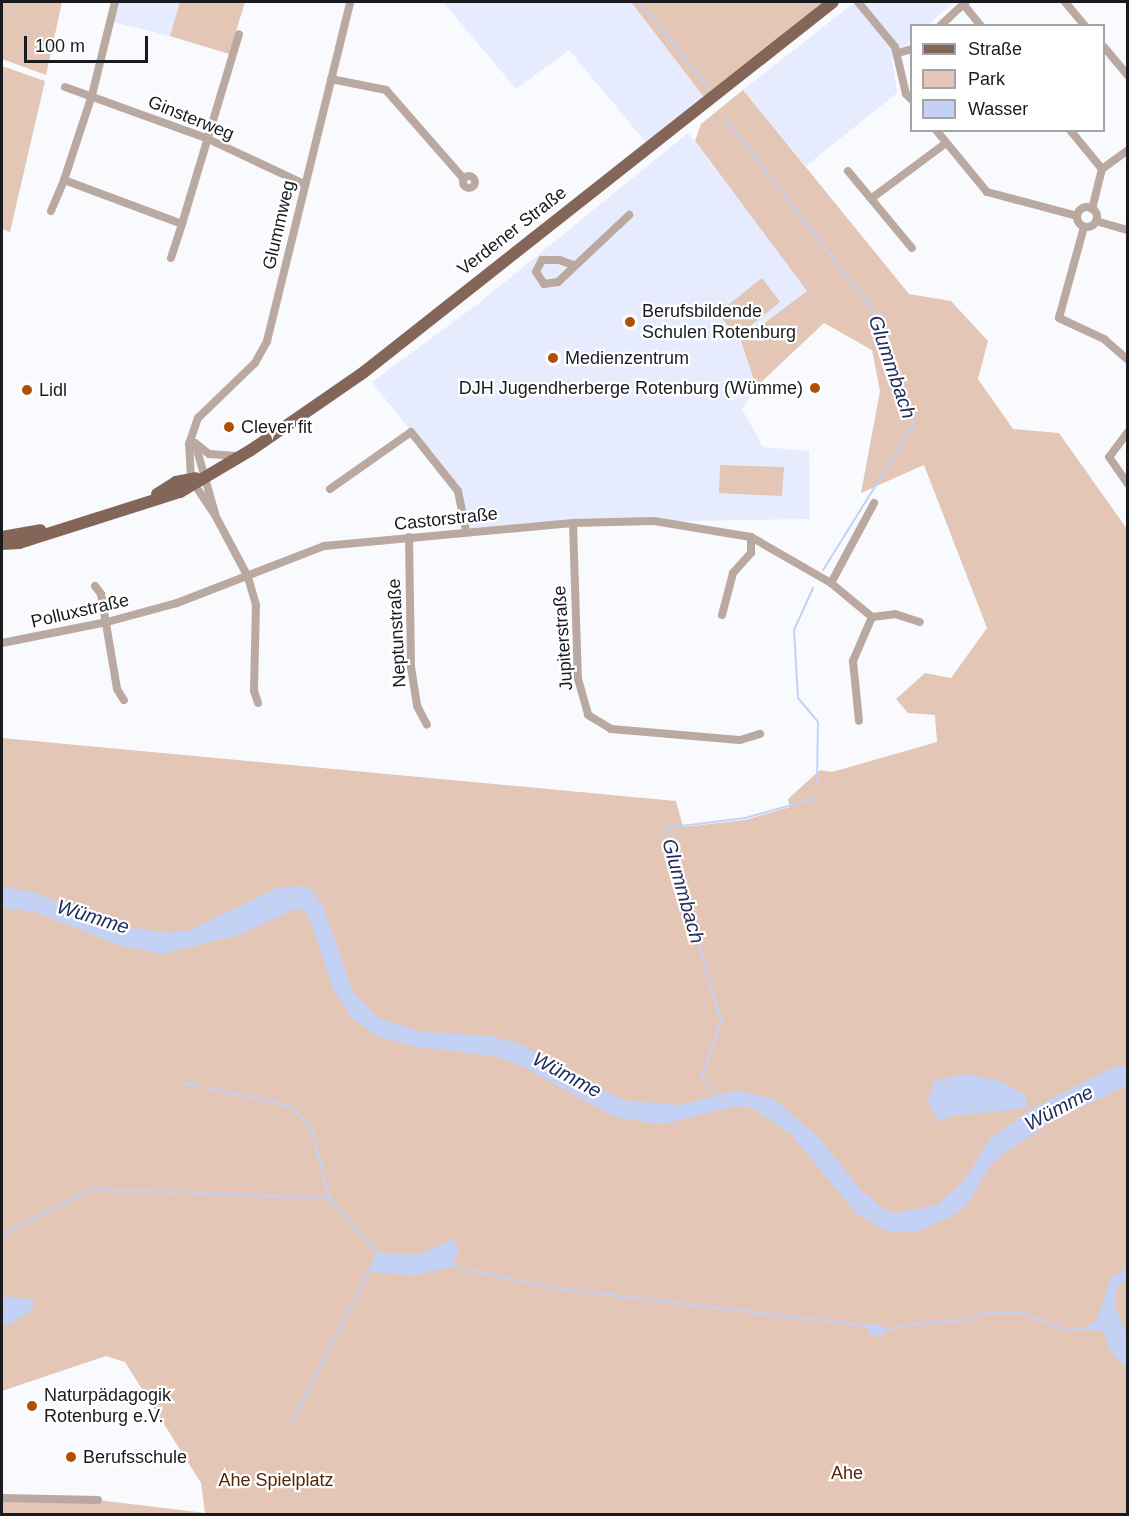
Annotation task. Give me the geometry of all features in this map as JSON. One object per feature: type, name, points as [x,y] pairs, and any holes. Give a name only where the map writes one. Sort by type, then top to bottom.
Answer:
[{"type":"main road","name":"Verdener Straße","points":[[2,544],[19,543],[56,528],[146,502],[242,455],[364,372],[833,2]]},
{"type":"main road","name":"Verdener Straße","points":[[2,537],[56,528]]},
{"type":"street","points":[[51,211],[64,180],[92,95],[115,2]]},
{"type":"street","name":"Glummweg","points":[[192,481],[188,455],[193,429],[204,411],[263,353],[350,2]]},
{"type":"street","points":[[858,2],[898,53],[906,94],[910,98]]},
{"type":"street","points":[[1065,2],[1083,24]]},
{"type":"street","points":[[942,24],[965,3],[980,24]]},
{"type":"street","points":[[171,258],[239,34]]},
{"type":"street","points":[[1105,48],[1128,76]]},
{"type":"street","points":[[898,53],[910,50]]},
{"type":"street","points":[[331,79],[386,90],[464,179]]},
{"type":"street","name":"Ginsterweg","points":[[65,87],[206,138],[304,184]]},
{"type":"street","points":[[938,132],[987,192],[1077,216],[1084,227],[1059,318],[1104,339],[1128,360]]},
{"type":"street","points":[[1072,132],[1102,169]]},
{"type":"street","points":[[872,198],[946,143]]},
{"type":"street","points":[[1096,221],[1092,209],[1102,169],[1128,150]]},
{"type":"street","points":[[848,171],[912,248]]},
{"type":"street","points":[[64,180],[182,224]]},
{"type":"street","points":[[1077,216],[1082,208],[1092,209]]},
{"type":"street","points":[[573,265],[559,260],[542,260],[536,272],[544,284],[558,282],[573,265],[629,215]]},
{"type":"street","points":[[1084,227],[1096,221],[1128,230]]},
{"type":"street","points":[[193,429],[215,514]]},
{"type":"street","points":[[330,489],[411,432],[458,491],[466,531]]},
{"type":"street","points":[[1128,432],[1109,457],[1128,484]]},
{"type":"street","points":[[195,442],[209,454],[242,455]]},
{"type":"street","points":[[192,481],[215,514],[248,577],[258,635],[254,691],[258,704]]},
{"type":"street","points":[[831,583],[874,503]]},
{"type":"street","name":"Castorstraße","points":[[248,577],[316,548],[466,531],[573,523],[654,521],[751,537]]},
{"type":"street","name":"Jupiterstraße","points":[[573,523],[578,679],[588,716],[611,729],[740,740],[760,734]]},
{"type":"street","name":"Neptunstraße","points":[[409,537],[411,668],[417,706],[427,724]]},
{"type":"street","points":[[722,615],[733,573],[751,553],[751,537],[831,583],[873,617],[895,614],[920,622]]},
{"type":"street","name":"Polluxstraße","points":[[2,643],[107,622],[248,577]]},
{"type":"street","points":[[95,586],[101,594],[107,622],[117,689],[124,700]]},
{"type":"street","points":[[859,721],[854,661],[873,617]]},
{"type":"street","points":[[2,1498],[98,1500]]},
{"type":"shaded area","points":[[118,2],[180,2],[170,36],[113,22]]},
{"type":"shaded area","points":[[443,2],[631,2],[707,101],[649,146],[569,50],[516,89]]},
{"type":"shaded area","points":[[855,2],[954,2],[929,24],[910,24],[910,41],[892,59],[897,93],[806,166],[743,90]]},
{"type":"shaded area","name":"Berufsbildende Schulen Rotenburg","points":[[688,133],[807,291],[741,342],[756,387],[742,409],[763,447],[809,451],[810,519],[573,523],[466,531],[458,491],[372,382],[479,303]]},
{"type":"green space","points":[[2,2],[62,2],[46,75],[2,59]]},
{"type":"green space","points":[[180,2],[245,2],[229,54],[170,36]]},
{"type":"green space","points":[[631,2],[833,2],[707,101]]},
{"type":"green space","points":[[2,66],[45,81],[10,232],[2,229]]},
{"type":"green space","points":[[743,90],[909,294],[951,301],[988,341],[978,379],[1013,429],[1059,433],[1127,529],[1127,1514],[2,1514],[2,1498],[98,1500],[205,1513],[201,1483],[125,1362],[106,1356],[2,1391],[2,738],[676,801],[683,827],[745,820],[790,807],[788,799],[820,770],[832,772],[937,742],[935,715],[908,713],[896,699],[925,673],[951,678],[987,628],[924,465],[861,493],[880,391],[872,350],[824,323],[756,387],[741,341],[807,291],[695,141],[701,124]]},
{"type":"green space","points":[[762,278],[780,302],[737,337],[718,313]]},
{"type":"green space","points":[[720,465],[784,467],[782,496],[719,493]]},
{"type":"water","name":"Wümme","points":[[299,886],[311,889],[323,906],[353,992],[378,1018],[422,1032],[490,1036],[520,1044],[622,1100],[680,1105],[735,1091],[774,1099],[820,1139],[860,1189],[883,1209],[896,1213],[937,1205],[964,1181],[989,1140],[1033,1108],[1116,1066],[1127,1067],[1127,1086],[1053,1120],[1002,1155],[991,1164],[970,1200],[958,1213],[919,1231],[888,1232],[857,1214],[791,1134],[752,1108],[737,1106],[662,1124],[639,1121],[613,1116],[520,1065],[494,1056],[417,1047],[376,1036],[352,1018],[333,989],[309,917],[303,910],[295,909],[239,935],[162,954],[121,946],[35,912],[2,908],[2,888],[8,888],[32,892],[116,926],[168,933],[188,931],[277,888]]},
{"type":"water","points":[[964,1074],[1000,1081],[1025,1095],[1027,1108],[951,1116],[939,1122],[928,1102],[934,1081]]},
{"type":"water","points":[[454,1239],[458,1253],[452,1267],[410,1276],[369,1271],[376,1252],[418,1255]]},
{"type":"water","points":[[1127,1267],[1127,1279],[1116,1289],[1116,1309],[1127,1336],[1127,1368],[1112,1354],[1103,1331],[1080,1329],[1096,1321],[1111,1278]]},
{"type":"water","points":[[2,1297],[33,1299],[33,1304],[30,1312],[6,1326],[2,1323]]},
{"type":"water","points":[[870,1323],[886,1327],[886,1331],[882,1336],[872,1335],[865,1326]]},
{"type":"waterway","name":"Glummbach","points":[[640,2],[709,89]]},
{"type":"waterway","name":"Glummbach","points":[[725,118],[879,318],[914,424],[823,570]]},
{"type":"waterway","name":"Glummbach","points":[[813,588],[794,630],[798,698],[818,722],[817,782]]},
{"type":"waterway","name":"Glummbach","points":[[718,1097],[702,1076],[721,1021],[665,828],[745,818],[817,798]]},
{"type":"waterway","points":[[183,1083],[200,1086]]},
{"type":"waterway","points":[[209,1088],[292,1107],[312,1129],[329,1198]]},
{"type":"waterway","points":[[2,1235],[91,1189],[181,1193]]},
{"type":"waterway","points":[[187,1193],[329,1198],[378,1254]]},
{"type":"waterway","points":[[450,1266],[554,1288],[866,1326]]},
{"type":"waterway","points":[[292,1423],[370,1270]]},
{"type":"waterway","points":[[886,1331],[907,1325],[963,1320],[987,1313],[1022,1313],[1061,1328],[1082,1329]]},
{"type":"place","name":"Berufsbildende Schulen Rotenburg","points":[[630,322]]},
{"type":"place","name":"Medienzentrum","points":[[553,358]]},
{"type":"place","name":"DJH Jugendherberge Rotenburg (Wümme)","points":[[815,388]]},
{"type":"place","name":"Lidl","points":[[27,390]]},
{"type":"place","name":"Clever fit","points":[[229,427]]},
{"type":"place","name":"Naturpädagogik Rotenburg e.V.","points":[[32,1406]]},
{"type":"place","name":"Berufsschule","points":[[71,1457]]},
{"type":"park label","name":"Ahe","points":[[847,1473]]},
{"type":"park label","name":"Ahe Spielplatz","points":[[276,1480]]}]
